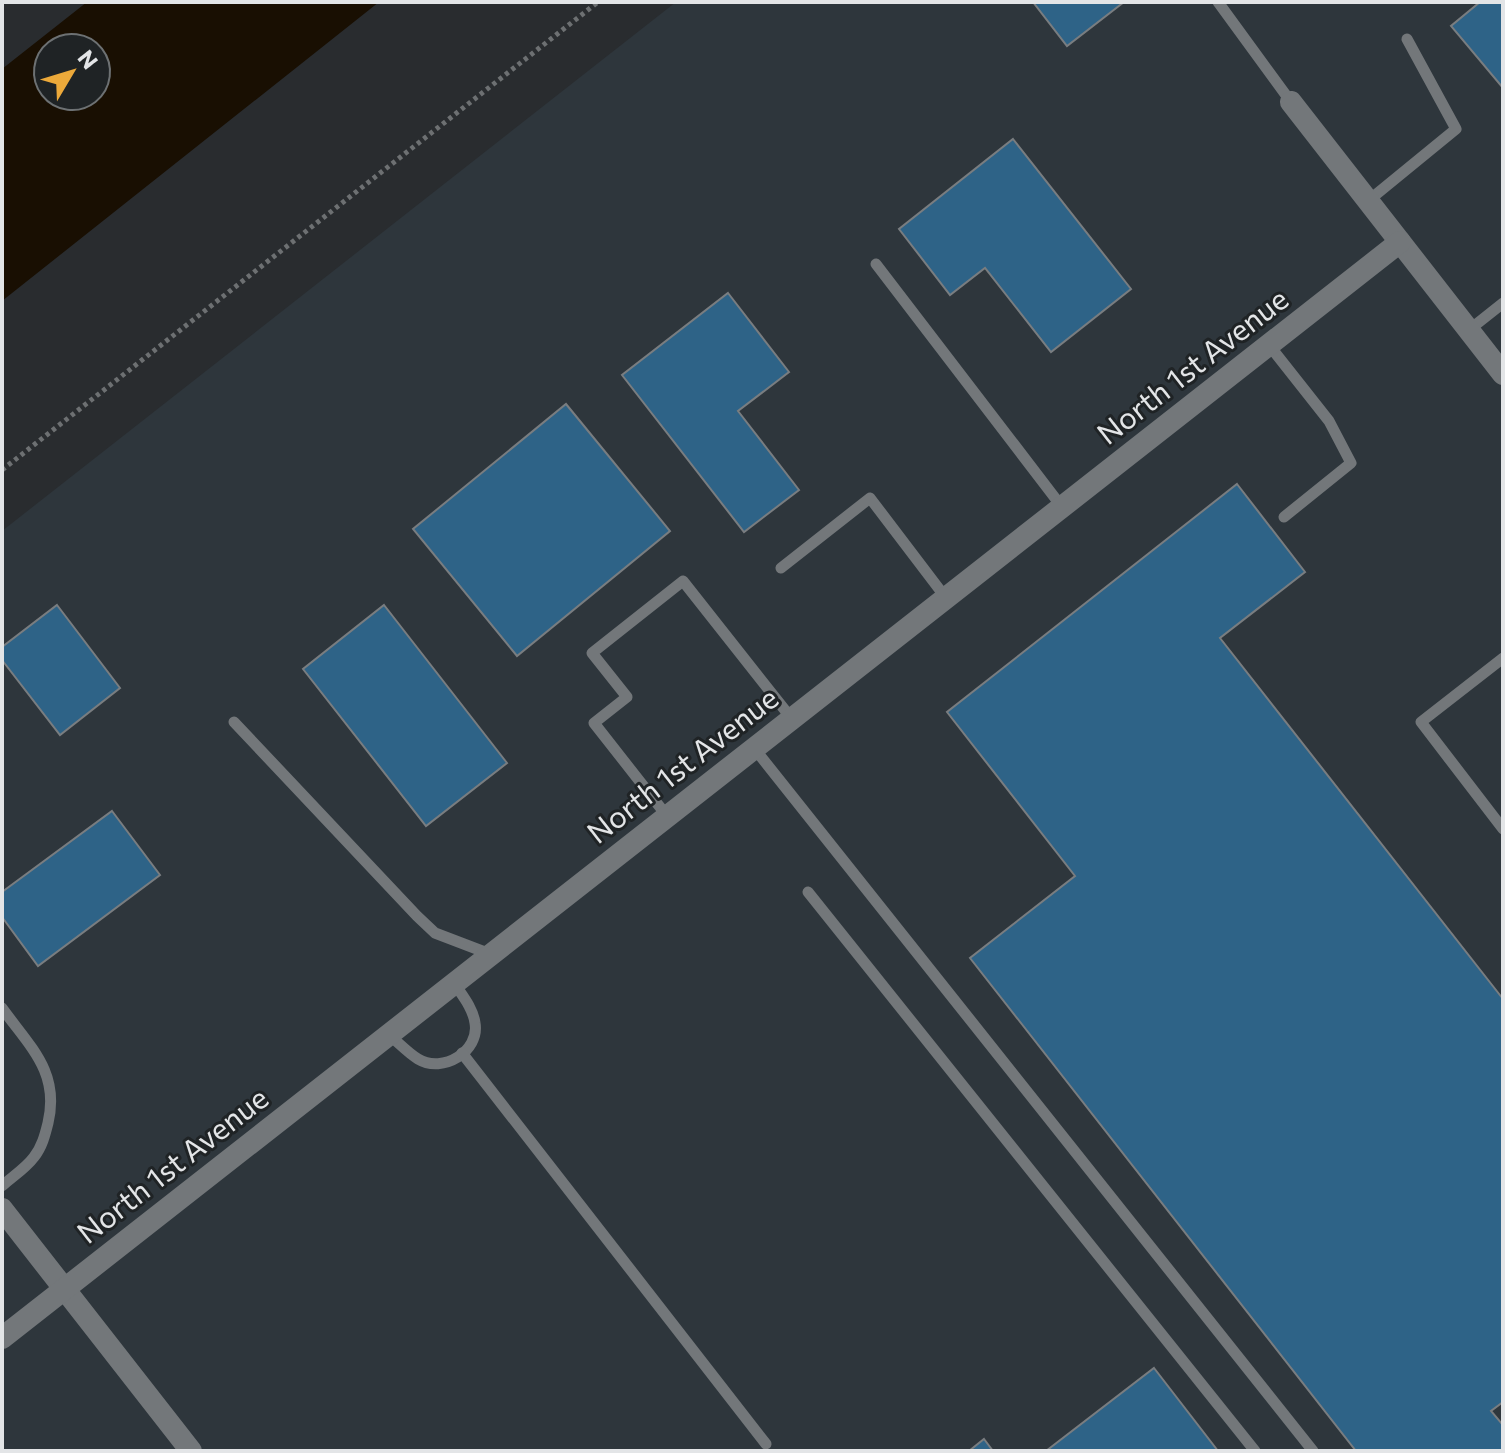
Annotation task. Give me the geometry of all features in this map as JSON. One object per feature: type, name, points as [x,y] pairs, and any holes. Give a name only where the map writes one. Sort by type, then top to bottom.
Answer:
[{"type":"street","points":[[1291,102],[1503,374]]},
{"type":"street","name":"North 1st Avenue","points":[[2,1338],[1400,242]]},
{"type":"street","points":[[2,1209],[191,1451]]},
{"type":"lane","points":[[1218,2],[1291,102]]},
{"type":"lane","points":[[1368,201],[1456,129],[1407,39]]},
{"type":"lane","points":[[876,264],[1062,507]]},
{"type":"lane","points":[[1469,330],[1503,303]]},
{"type":"lane","points":[[1269,345],[1329,421],[1351,463],[1284,517]]},
{"type":"lane","points":[[781,568],[870,498],[946,598]]},
{"type":"lane","points":[[667,816],[594,723],[627,697],[592,653],[683,581],[792,719]]},
{"type":"lane","points":[[1503,658],[1421,722],[1503,829]]},
{"type":"lane","points":[[234,722],[426,925],[435,933],[491,955]]},
{"type":"lane","points":[[754,748],[1313,1451]]},
{"type":"lane","points":[[808,892],[1255,1451]]},
{"type":"lane","points":[[389,1035],[420,1060],[437,1065],[450,1063],[475,1038],[476,1023],[454,983]]},
{"type":"lane","points":[[2,1008],[49,1078],[52,1107],[44,1139],[34,1158],[2,1186]]},
{"type":"lane","points":[[462,1053],[766,1444]]},
{"type":"path","points":[[2,470],[598,2]]},
{"type":"shaded area","points":[[87,2],[379,2],[2,301],[2,69],[32,45],[32,112],[112,112],[112,32],[49,32]]},
{"type":"shaded area","points":[[676,2],[1503,2],[1503,1451],[2,1451],[2,531]]},
{"type":"building","points":[[1033,2],[1124,2],[1067,46]]},
{"type":"building","points":[[1480,2],[1503,2],[1503,88],[1451,26]]},
{"type":"building","points":[[1013,139],[1131,289],[1051,352],[985,268],[950,295],[899,229]]},
{"type":"building","points":[[728,293],[789,372],[738,411],[799,490],[744,532],[622,375]]},
{"type":"building","points":[[566,404],[670,531],[517,656],[413,529]]},
{"type":"building","points":[[1237,484],[1305,572],[1220,638],[1503,999],[1503,1402],[1491,1411],[1503,1425],[1503,1451],[1356,1451],[970,958],[1075,876],[947,712]]},
{"type":"building","points":[[57,605],[120,688],[60,735],[2,660],[2,647]]},
{"type":"building","points":[[384,605],[507,763],[426,826],[303,669]]},
{"type":"building","points":[[112,811],[160,875],[38,966],[2,917],[2,892]]},
{"type":"building","points":[[1154,1368],[1218,1451],[1046,1451]]},
{"type":"building","points":[[984,1439],[993,1451],[969,1451]]}]
